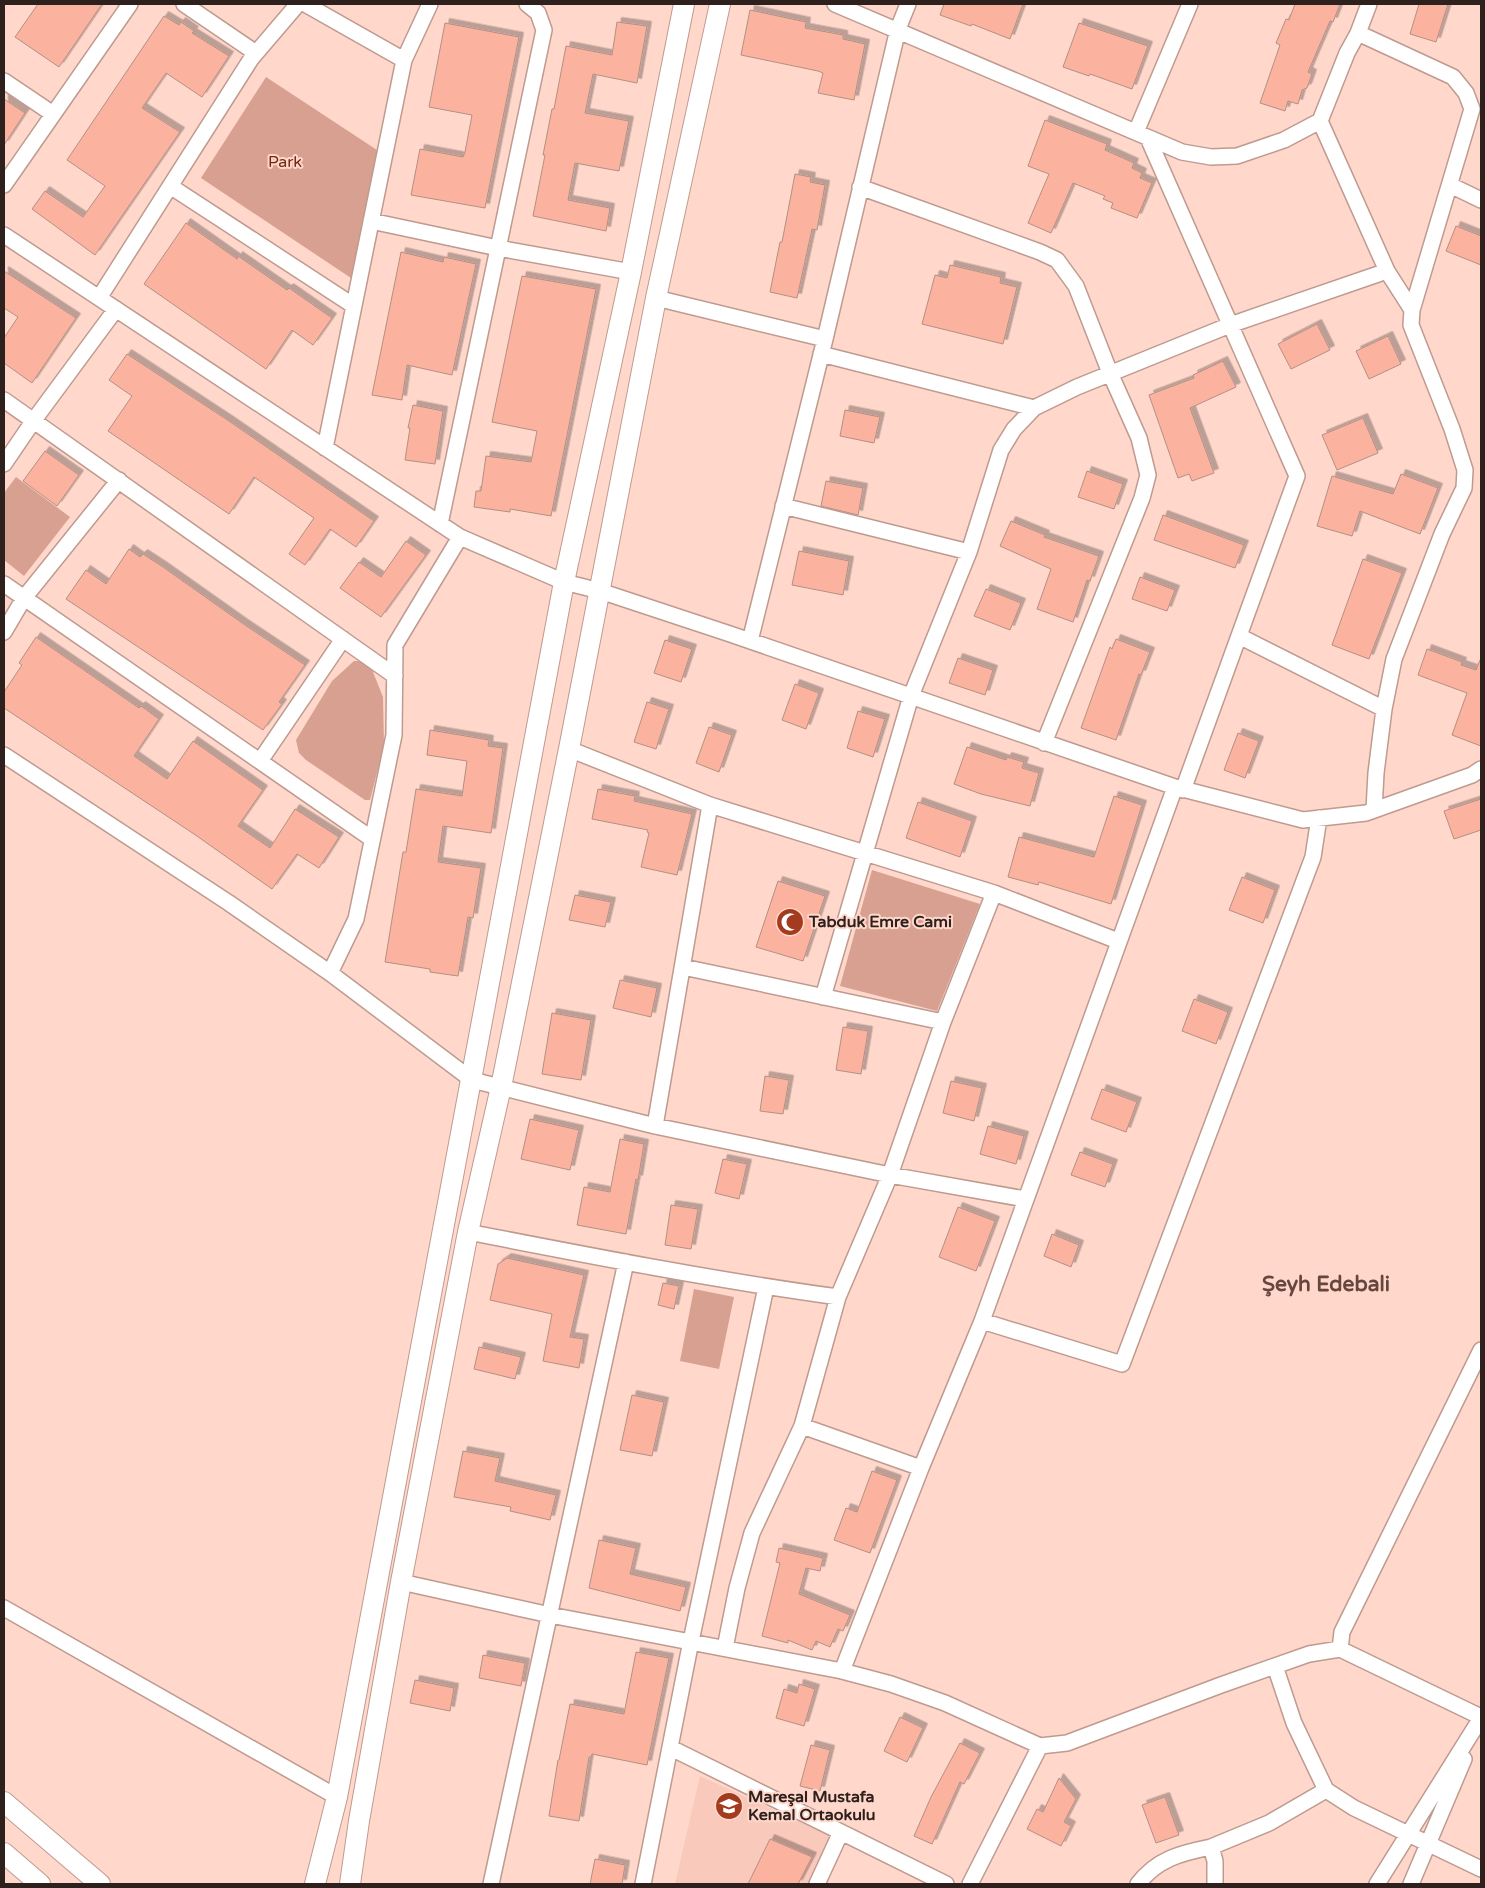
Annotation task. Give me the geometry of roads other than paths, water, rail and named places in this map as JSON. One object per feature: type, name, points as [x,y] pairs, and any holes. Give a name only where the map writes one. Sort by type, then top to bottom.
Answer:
[{"type":"street","points":[[4,185],[130,4]]},
{"type":"street","points":[[184,4],[256,53]]},
{"type":"street","points":[[99,298],[256,53],[298,4]]},
{"type":"street","points":[[305,4],[404,60]]},
{"type":"street","points":[[325,448],[404,60],[430,4]]},
{"type":"street","points":[[440,524],[544,30],[538,13],[527,4]]},
{"type":"street","points":[[315,1884],[338,1797],[564,582],[631,272],[684,4]]},
{"type":"street","points":[[350,1884],[360,1812],[401,1582],[468,1232],[501,1087],[569,749],[656,298],[720,4]]},
{"type":"street","points":[[835,4],[898,29],[1182,152],[1211,157],[1237,156],[1284,140],[1320,121],[1369,4]]},
{"type":"street","points":[[750,641],[825,339],[898,29],[908,4]]},
{"type":"street","points":[[842,1671],[921,1468],[982,1321],[1118,941],[1239,636],[1297,476],[1142,135],[1190,4]]},
{"type":"street","points":[[1358,33],[1453,77],[1466,93],[1472,109],[1412,310],[1411,325],[1452,429],[1465,470],[1464,488],[1442,534],[1394,659],[1384,709],[1376,773],[1374,810]]},
{"type":"street","points":[[4,81],[54,114]]},
{"type":"street","points":[[1320,121],[1387,271],[1412,310]]},
{"type":"street","points":[[1450,185],[1481,200]]},
{"type":"street","points":[[170,186],[354,306]]},
{"type":"street","points":[[860,187],[1040,252],[1057,260],[1076,286],[1110,373],[1139,438],[1148,475],[1142,498],[1044,743]]},
{"type":"street","points":[[371,221],[498,248],[631,272]]},
{"type":"street","points":[[4,235],[460,537],[564,582],[600,591],[750,641],[1179,789],[1303,820],[1366,813],[1472,775],[1481,768]]},
{"type":"street","points":[[823,996],[911,696],[969,552],[1001,450],[1014,429],[1034,408],[1110,373],[1230,325],[1387,271]]},
{"type":"street","points":[[656,298],[825,339]]},
{"type":"street","points":[[4,464],[116,309]]},
{"type":"street","points":[[821,354],[1034,408]]},
{"type":"street","points":[[4,400],[395,676]]},
{"type":"street","points":[[4,632],[24,598],[119,480]]},
{"type":"street","points":[[783,506],[969,552]]},
{"type":"street","points":[[330,973],[356,919],[394,735],[396,645],[460,537]]},
{"type":"street","points":[[4,584],[372,839]]},
{"type":"street","points":[[1239,636],[1384,709]]},
{"type":"street","points":[[260,762],[343,639]]},
{"type":"street","points":[[569,749],[710,805],[994,893],[1118,941]]},
{"type":"street","points":[[4,754],[229,903],[330,973],[472,1080],[655,1126],[890,1174],[1025,1199]]},
{"type":"street","points":[[655,1126],[710,805]]},
{"type":"street","points":[[982,1321],[1122,1364],[1312,857],[1319,818]]},
{"type":"street","points":[[725,1648],[737,1588],[752,1532],[802,1426],[838,1297],[890,1174],[943,1022],[994,893]]},
{"type":"street","points":[[683,967],[943,1022]]},
{"type":"street","points":[[468,1232],[766,1287],[838,1297]]},
{"type":"street","points":[[491,1884],[626,1262]]},
{"type":"street","points":[[643,1884],[691,1641],[766,1287]]},
{"type":"street","points":[[1340,1649],[1342,1632],[1481,1350]]},
{"type":"street","points":[[802,1426],[921,1468]]},
{"type":"street","points":[[401,1582],[550,1615],[842,1671],[891,1684],[944,1702],[1040,1746],[1067,1743],[1308,1654],[1340,1649],[1481,1717]]},
{"type":"street","points":[[4,1608],[338,1797]]},
{"type":"street","points":[[1275,1666],[1294,1724],[1326,1790],[1354,1808],[1481,1869]]},
{"type":"street","points":[[1377,1884],[1481,1717]]},
{"type":"street","points":[[1411,1884],[1429,1845],[1481,1717]]},
{"type":"street","points":[[970,1884],[1040,1746]]},
{"type":"street","points":[[671,1748],[946,1884]]},
{"type":"street","points":[[1138,1884],[1147,1872],[1160,1862],[1211,1847],[1269,1823],[1326,1790]]},
{"type":"street","points":[[4,1802],[100,1884]]},
{"type":"street","points":[[817,1884],[841,1832]]},
{"type":"street","points":[[1211,1847],[1215,1861],[1216,1884]]},
{"type":"street","points":[[4,1853],[40,1884]]},
{"type":"place","name":"Tabduk Emre Cami","points":[[790,922]]},
{"type":"place","name":"Mareşal Mustafa Kemal Ortaokulu","points":[[729,1806]]},
{"type":"district","name":"Şeyh Edebali","points":[[1326,1284]]},
{"type":"park label","name":"Park","points":[[285,162]]}]
